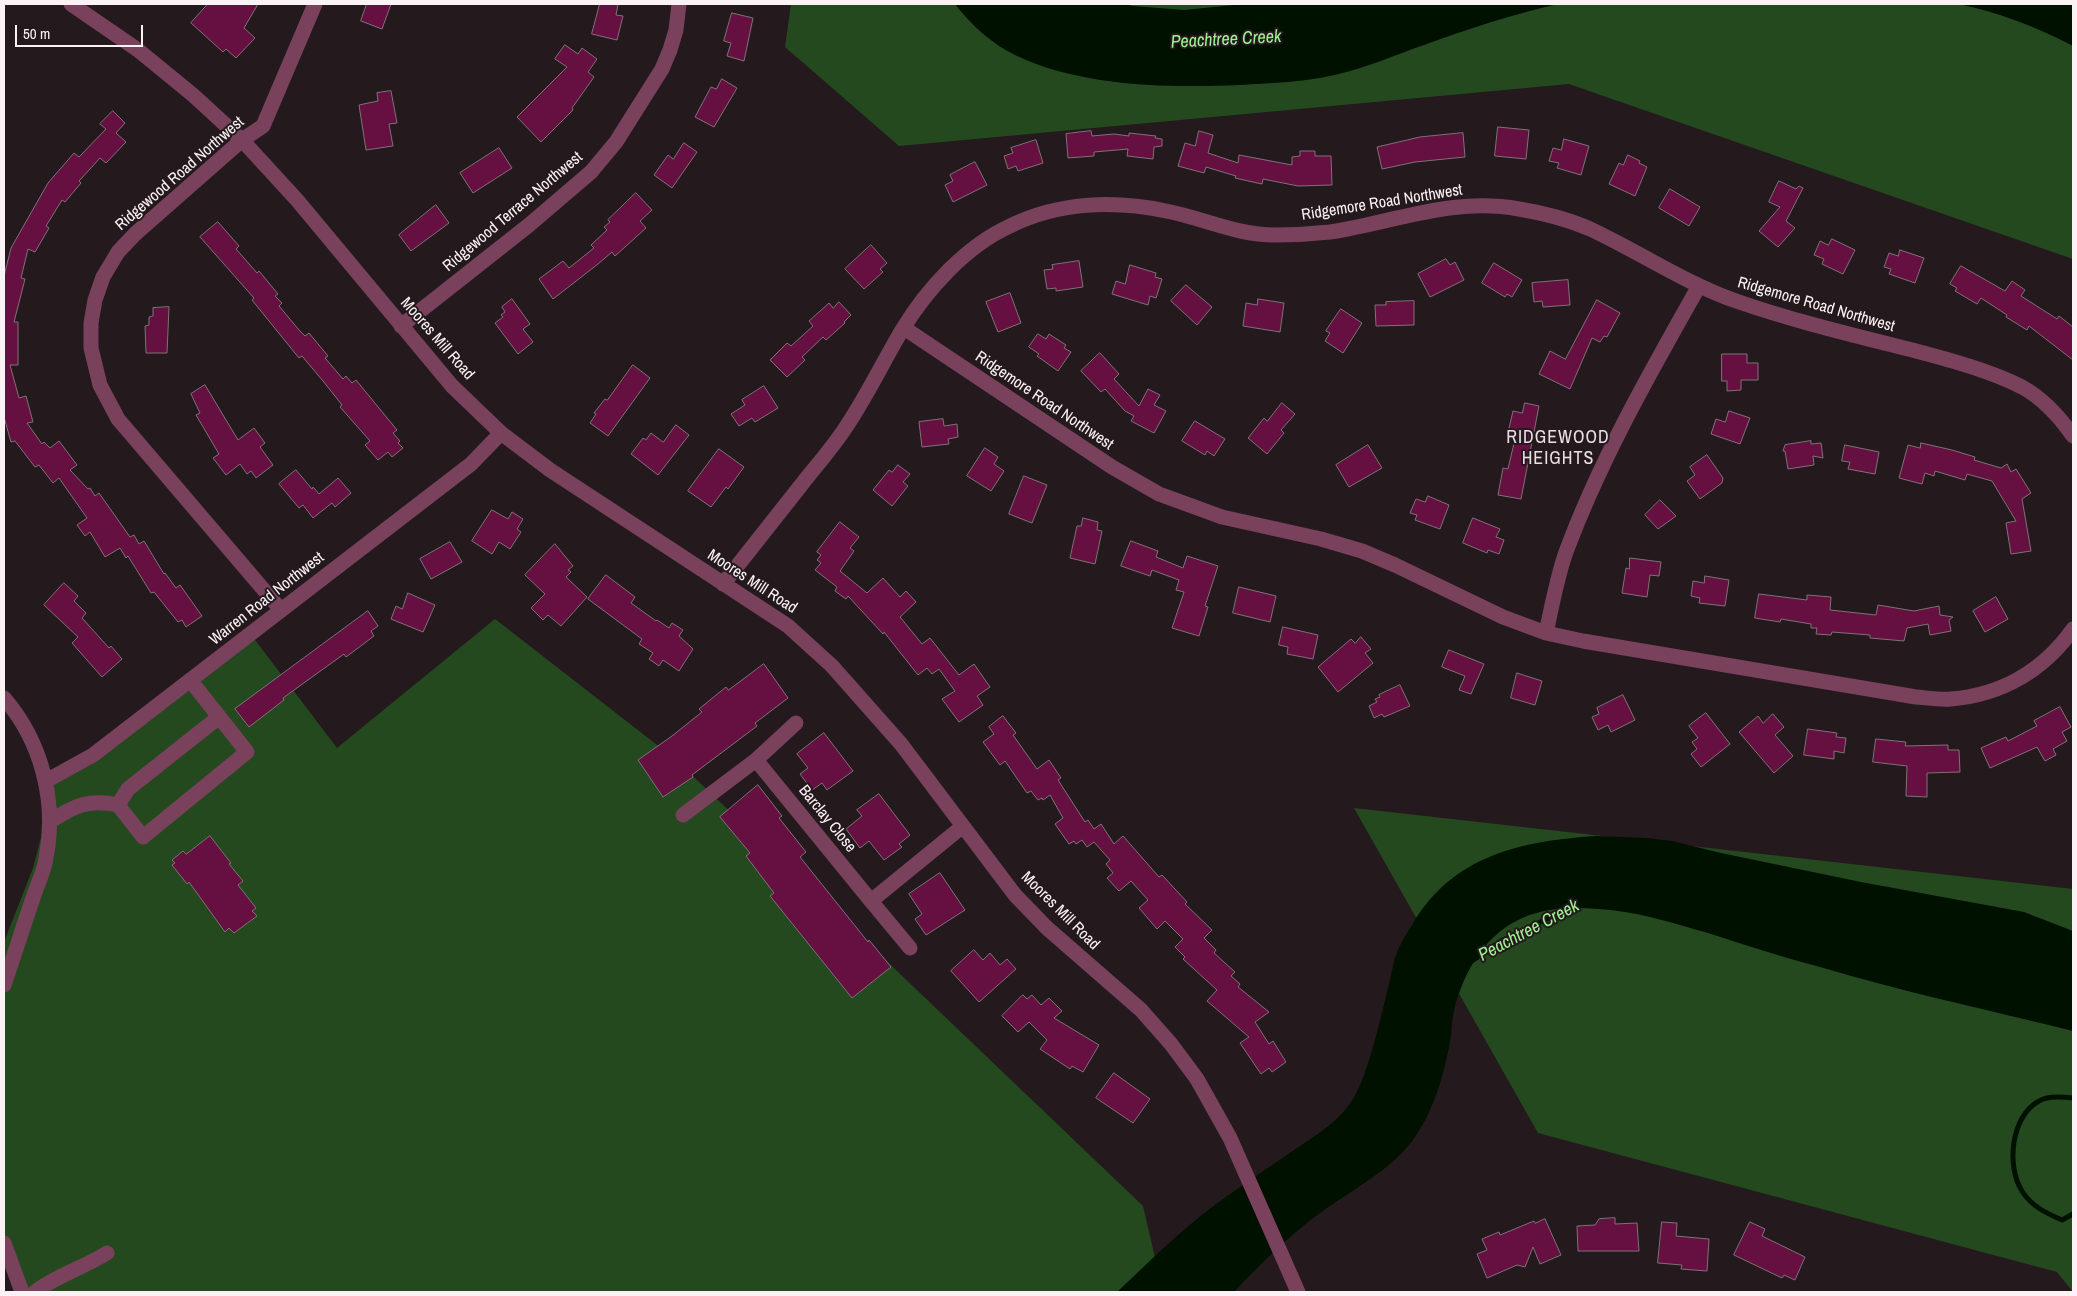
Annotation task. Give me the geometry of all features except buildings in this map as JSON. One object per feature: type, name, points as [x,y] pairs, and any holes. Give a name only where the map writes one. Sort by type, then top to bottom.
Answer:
[{"type":"street","name":"Moores Mill Road","points":[[71,4],[138,50],[193,95],[242,140],[297,200],[452,386],[501,433],[550,470],[788,626],[832,666],[901,744],[1015,895],[1048,928],[1141,1010],[1171,1044],[1196,1079],[1230,1138],[1296,1288]]},
{"type":"street","name":"Ridgewood Road Northwest","points":[[281,610],[118,420],[100,385],[91,348],[91,323],[95,300],[103,277],[118,252],[135,234],[242,140],[263,126],[315,4]]},
{"type":"street","name":"Ridgewood Terrace Northwest","points":[[401,326],[529,225],[590,172],[616,142],[662,69],[676,30],[678,4]]},
{"type":"street","name":"Ridgemore Road Northwest","points":[[723,584],[845,430],[904,328],[924,300],[951,269],[986,239],[1007,227],[1033,216],[1060,208],[1116,205],[1167,211],[1234,231],[1269,235],[1332,232],[1445,208],[1480,206],[1515,208],[1554,216],[1587,228],[1699,286],[1771,313],[1953,361],[2019,385],[2041,398],[2063,421],[2073,436]]},
{"type":"street","points":[[1546,633],[1566,553],[1605,458],[1623,421],[1699,286]]},
{"type":"street","name":"Ridgemore Road Northwest","points":[[904,328],[1112,467],[1159,494],[1222,517],[1321,539],[1362,551],[1503,617],[1546,633],[1582,642],[1916,697],[1949,699],[1992,692],[2012,683],[2048,659],[2073,629]]},
{"type":"street","name":"Warren Road Northwest","points":[[46,781],[93,755],[471,464],[501,433]]},
{"type":"street","points":[[51,821],[71,808],[99,801],[118,805],[143,837],[247,752],[190,680]]},
{"type":"street","points":[[4,698],[15,711],[34,744],[46,781],[51,821],[46,859],[4,985]]},
{"type":"street","points":[[118,805],[128,789],[219,717]]},
{"type":"street","points":[[683,815],[756,760],[796,723]]},
{"type":"street","name":"Barclay Close","points":[[756,760],[910,948]]},
{"type":"street","points":[[871,900],[963,826]]},
{"type":"street","points":[[4,1243],[22,1292]]},
{"type":"street","points":[[35,1292],[50,1280],[88,1265],[107,1253]]},
{"type":"green space","points":[[791,4],[2073,4],[2073,259],[1569,84],[899,146],[785,47]]},
{"type":"green space","points":[[495,619],[675,759],[1143,1206],[1163,1292],[21,1292],[4,1255],[4,942],[33,868],[46,818],[37,777],[89,766],[252,636],[337,748]]},
{"type":"green space","points":[[1354,808],[2073,889],[2073,1292],[2057,1272],[1538,1133]]},
{"type":"water","points":[[955,4],[1124,4],[1184,10],[1244,4],[1558,4],[1491,22],[1335,75],[1277,83],[1185,86],[1126,83],[1097,79],[1068,74],[1041,66],[1015,55],[998,45],[967,19]]},
{"type":"water","points":[[1958,4],[2073,4],[2073,46],[2017,21]]},
{"type":"water","points":[[1596,836],[1672,841],[1861,882],[2024,912],[2073,931],[2073,1031],[1883,985],[1708,933],[1640,915],[1586,908],[1548,910],[1536,913],[1524,917],[1502,930],[1484,947],[1470,969],[1456,1004],[1452,1019],[1448,1054],[1433,1104],[1422,1126],[1406,1149],[1384,1169],[1297,1231],[1234,1292],[1117,1292],[1190,1224],[1325,1129],[1349,1105],[1359,1087],[1371,1054],[1399,947],[1429,901],[1448,882],[1468,867],[1491,856],[1516,848],[1541,842]]},
{"type":"waterway","name":"Peachtree Creek","points":[[1472,961],[1501,941],[1574,906]]},
{"type":"waterway","points":[[2073,1098],[2046,1098],[2030,1108],[2022,1118],[2017,1129],[2013,1155],[2017,1181],[2022,1191],[2034,1205],[2062,1220],[2073,1214]]},
{"type":"district","name":"RIDGEWOOD HEIGHTS","points":[[1558,448]]}]
